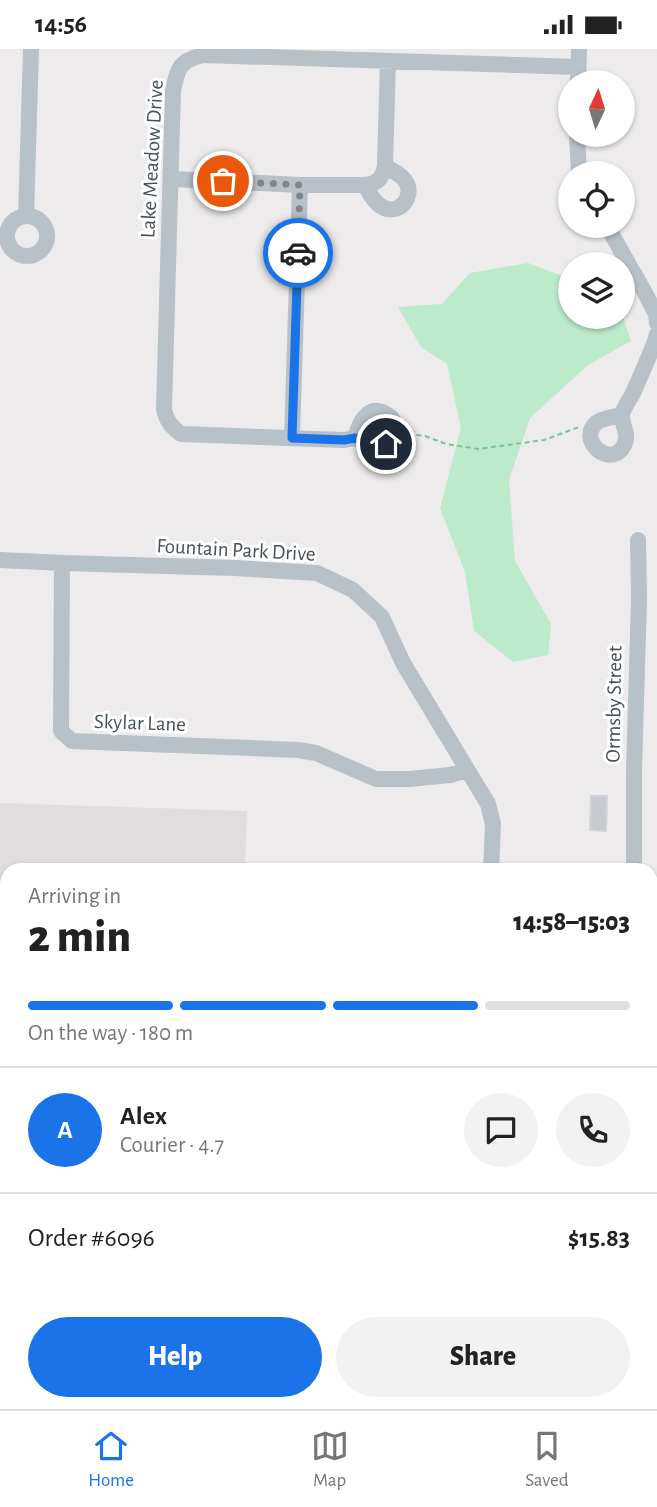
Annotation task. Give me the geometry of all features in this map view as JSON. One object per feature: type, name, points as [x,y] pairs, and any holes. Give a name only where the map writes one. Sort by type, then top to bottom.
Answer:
[{"type":"street","points":[[26,216],[31,49]]},
{"type":"street","points":[[578,70],[579,49]]},
{"type":"street","name":"Lake Meadow Drive","points":[[395,432],[391,441],[383,446],[370,446],[355,438],[344,440],[181,434],[171,427],[165,415],[173,90],[176,74],[182,63],[192,57],[261,53],[558,74]]},
{"type":"street","points":[[171,179],[300,185],[374,184],[380,180],[385,166],[388,61]]},
{"type":"street","points":[[365,185],[375,202],[386,209],[396,209],[404,204],[408,195],[404,179],[385,166]]},
{"type":"street","points":[[292,438],[300,185]]},
{"type":"street","points":[[614,238],[656,314],[657,323]]},
{"type":"street","points":[[622,415],[602,420],[594,426],[590,437],[599,452],[615,453],[624,445],[626,432],[622,415],[657,334]]},
{"type":"street","points":[[355,438],[362,419],[374,411],[392,418],[395,432]]},
{"type":"street","name":"Ormsby Street","points":[[634,863],[638,540]]},
{"type":"street","name":"Fountain Park Drive","points":[[1,563],[235,568],[317,573],[353,590],[382,617],[403,663],[488,804],[493,824],[491,863]]},
{"type":"street","name":"Skylar Lane","points":[[62,563],[61,731],[72,741],[298,750],[316,753],[376,779],[450,775],[467,769]]},
{"type":"path","points":[[395,432],[425,436],[446,444],[478,449],[544,440],[578,427],[594,426]]},
{"type":"shaded area","points":[[0,803],[247,811],[245,863],[0,863]]},
{"type":"green space","points":[[528,263],[558,274],[558,329],[627,329],[631,341],[588,365],[530,418],[509,480],[515,561],[551,624],[548,655],[513,662],[474,631],[465,572],[440,508],[461,428],[447,364],[421,347],[398,307],[442,304],[470,273]]},
{"type":"building","points":[[591,796],[607,796],[606,831],[590,830]]},
{"type":"way so far","points":[[223,181],[300,185],[298,253]]},
{"type":"route","points":[[298,253],[292,438],[355,438],[370,446],[386,444]]}]
